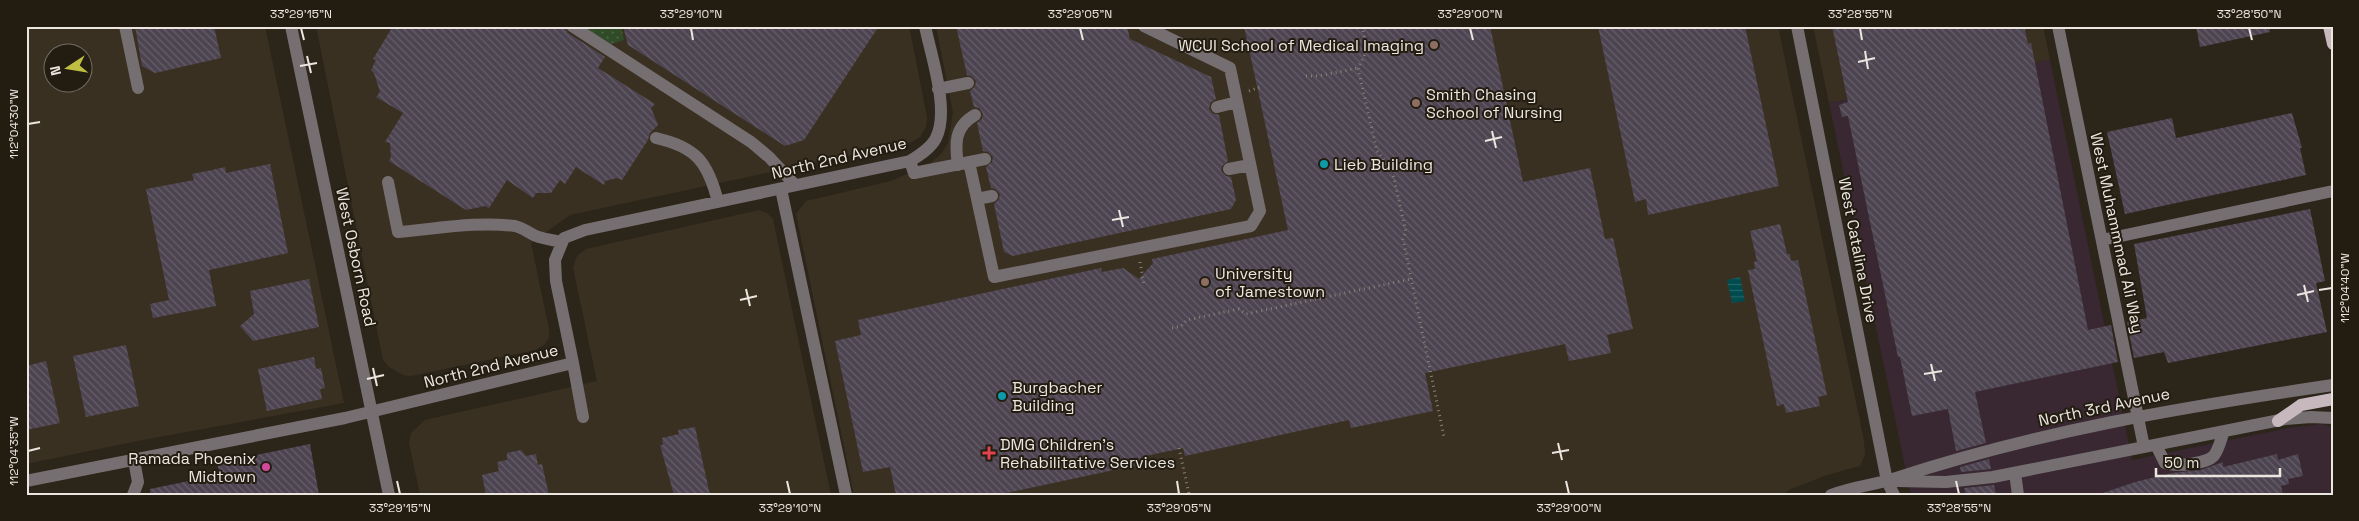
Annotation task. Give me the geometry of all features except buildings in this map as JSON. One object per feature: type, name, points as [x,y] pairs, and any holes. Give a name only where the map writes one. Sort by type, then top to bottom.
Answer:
[{"type":"main road","points":[[2329,26],[2333,44]]},
{"type":"main road","points":[[2278,421],[2302,405],[2333,399]]},
{"type":"street","points":[[125,26],[142,87],[130,26]]},
{"type":"street","name":"West Osborn Road","points":[[291,26],[389,495]]},
{"type":"street","points":[[572,26],[751,142],[769,156],[795,185]]},
{"type":"street","points":[[925,26],[938,89],[968,83]]},
{"type":"street","points":[[975,115],[961,126],[956,136],[977,199],[994,277],[1251,226],[1260,212],[1230,68],[1144,26]]},
{"type":"street","name":"West Catalina Drive","points":[[1797,26],[1887,481],[1894,495]]},
{"type":"street","name":"West Muhammmad Ali Way","points":[[2058,26],[2138,416],[2150,446]]},
{"type":"street","name":"North 2nd Avenue","points":[[26,482],[372,411],[573,363],[556,281],[555,260],[564,238],[585,230],[910,161],[924,153],[936,138],[942,112],[938,89]]},
{"type":"street","points":[[1217,106],[1237,102]]},
{"type":"street","points":[[656,138],[682,146],[698,155],[713,183],[718,202]]},
{"type":"street","points":[[910,161],[914,173],[984,159]]},
{"type":"street","points":[[1230,169],[1250,165]]},
{"type":"street","points":[[388,182],[398,232],[458,227],[505,226],[526,229],[542,238],[562,242]]},
{"type":"street","points":[[781,188],[846,495]]},
{"type":"street","points":[[2102,240],[2333,191]]},
{"type":"street","points":[[977,199],[992,196]]},
{"type":"street","points":[[573,363],[583,417]]},
{"type":"street","name":"North 3rd Avenue","points":[[1831,495],[1887,481],[1996,448],[2138,416],[2333,385]]},
{"type":"street","name":"North 3rd Avenue","points":[[1887,481],[1946,482],[2015,473],[2278,421],[2311,416],[2333,418]]},
{"type":"street","points":[[2150,446],[2165,463],[2172,466],[2181,466],[2215,456],[2224,431]]},
{"type":"street","points":[[133,495],[138,482],[134,460]]},
{"type":"street","points":[[2015,473],[2018,495]]},
{"type":"path","points":[[1362,26],[1367,50],[1358,68],[1377,151],[1392,170],[1406,232],[1403,239],[1444,437]]},
{"type":"path","points":[[1306,76],[1318,76],[1358,68]]},
{"type":"path","points":[[1249,91],[1260,86]]},
{"type":"path","points":[[1144,284],[1140,261],[1147,260]]},
{"type":"path","points":[[1172,328],[1182,326],[1187,320],[1239,310],[1246,314],[1411,279]]},
{"type":"path","points":[[1179,448],[1189,494]]},
{"type":"shaded area","points":[[26,26],[265,26],[344,403],[143,440],[26,464]]},
{"type":"shaded area","points":[[316,26],[909,26],[927,117],[926,127],[920,137],[912,142],[570,215],[531,243],[549,329],[549,338],[544,345],[535,350],[411,376],[403,375],[389,367],[383,360]]},
{"type":"shaded area","points":[[936,26],[1778,26],[1864,441],[1865,455],[1860,466],[1827,475],[1791,489],[1782,495],[854,495],[796,214],[806,201],[891,181],[929,164],[941,154],[948,143],[953,113]]},
{"type":"shaded area","points":[[1813,26],[2043,26],[2050,60],[1829,103]]},
{"type":"shaded area","points":[[2050,60],[2132,460],[2288,428],[2321,424],[2333,427],[2333,495],[1911,495],[1829,103]]},
{"type":"shaded area","points":[[759,210],[767,213],[773,219],[831,495],[420,495],[409,443],[411,433],[425,420],[597,381],[573,268],[577,256],[586,249]]},
{"type":"green space","points":[[583,26],[621,26],[624,40],[611,44]]},
{"type":"water","points":[[1740,277],[1745,301],[1732,303],[1727,280]]},
{"type":"place","name":"WCUI School of Medical Imaging","points":[[1434,45]]},
{"type":"place","name":"Smith Chasing School of Nursing","points":[[1416,103]]},
{"type":"place","name":"Lieb Building","points":[[1324,164]]},
{"type":"place","name":"University of Jamestown","points":[[1205,282]]},
{"type":"place","name":"Burgbacher Building","points":[[1002,396]]},
{"type":"place","name":"DMG Children’s Rehabilitative Services","points":[[989,453]]},
{"type":"place","name":"Ramada Phoenix Midtown","points":[[266,467]]}]
